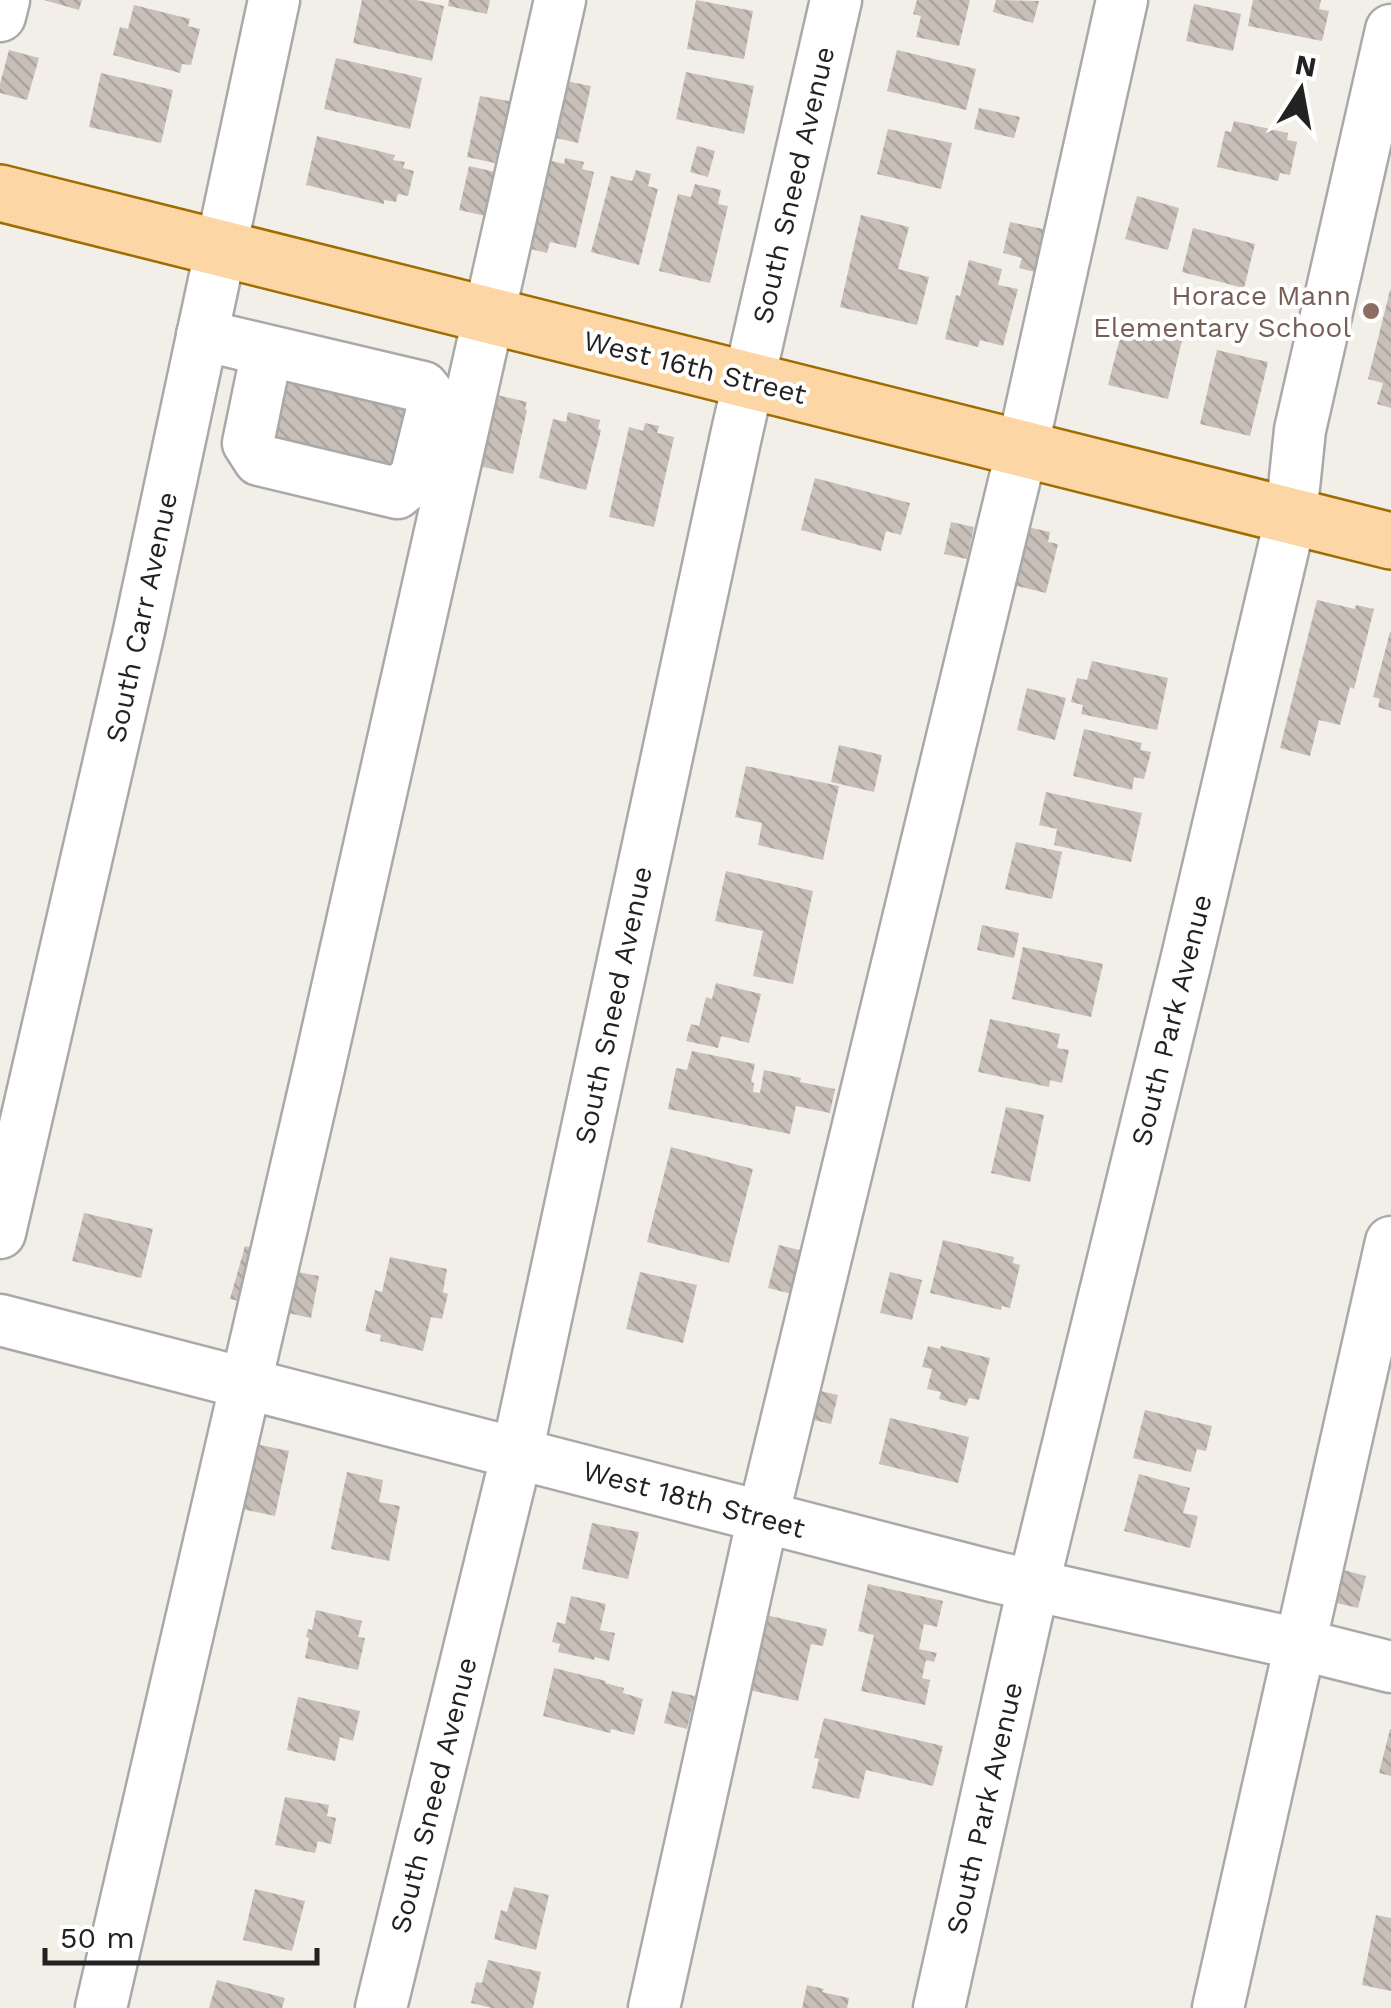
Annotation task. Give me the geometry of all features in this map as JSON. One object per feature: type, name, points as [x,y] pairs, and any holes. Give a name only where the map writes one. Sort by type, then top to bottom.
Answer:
[{"type":"main road","name":"West 16th Street","points":[[0,193],[1391,541]]},
{"type":"street","points":[[0,16],[4,0]]},
{"type":"street","name":"South Carr Avenue","points":[[0,1233],[139,631],[274,0]]},
{"type":"street","points":[[102,2008],[560,0]]},
{"type":"street","name":"South Sneed Avenue","points":[[381,2008],[517,1453],[748,380],[836,0]]},
{"type":"street","points":[[654,2008],[763,1517],[1022,449],[1122,0]]},
{"type":"street","name":"South Park Avenue","points":[[939,2008],[1034,1586],[1291,516],[1300,430],[1391,30]]},
{"type":"street","points":[[202,335],[267,351]]},
{"type":"street","points":[[1218,2008],[1391,1242]]},
{"type":"street","name":"West 18th Street","points":[[0,1320],[1034,1586],[1391,1667]]},
{"type":"building","points":[[44,0],[82,0],[79,10]]},
{"type":"building","points":[[362,0],[416,0],[444,6],[432,61],[353,43]]},
{"type":"building","points":[[449,0],[490,0],[487,14],[448,6]]},
{"type":"building","points":[[696,0],[753,11],[744,59],[687,49]]},
{"type":"building","points":[[917,0],[970,0],[959,46],[916,37],[921,16],[913,14]]},
{"type":"building","points":[[996,0],[1039,1],[1033,23],[993,12]]},
{"type":"building","points":[[1253,0],[1321,0],[1319,9],[1329,11],[1322,41],[1248,26]]},
{"type":"building","points":[[1194,4],[1241,14],[1233,51],[1186,41]]},
{"type":"building","points":[[134,5],[190,19],[188,26],[200,29],[191,65],[182,64],[180,73],[113,55],[120,27],[128,29]]},
{"type":"building","points":[[9,50],[39,58],[27,100],[0,93]]},
{"type":"building","points":[[897,50],[976,69],[966,110],[887,91]]},
{"type":"building","points":[[336,58],[422,78],[410,129],[324,109]]},
{"type":"building","points":[[686,72],[754,86],[744,134],[676,119]]},
{"type":"building","points":[[101,73],[173,90],[161,143],[89,127]]},
{"type":"building","points":[[561,80],[591,86],[578,143],[547,136]]},
{"type":"building","points":[[480,96],[514,102],[499,164],[467,157]]},
{"type":"building","points":[[979,108],[1020,117],[1014,138],[974,129]]},
{"type":"building","points":[[1234,121],[1288,133],[1287,140],[1297,142],[1290,175],[1280,173],[1278,181],[1217,167],[1225,131],[1231,132]]},
{"type":"building","points":[[888,129],[952,143],[941,189],[877,174]]},
{"type":"building","points":[[317,136],[395,155],[393,160],[405,162],[403,168],[414,171],[408,196],[398,194],[396,202],[384,200],[384,204],[306,185]]},
{"type":"building","points":[[697,146],[715,151],[708,177],[690,172]]},
{"type":"building","points":[[565,158],[584,162],[582,169],[594,172],[576,248],[550,242],[547,253],[523,247],[544,159],[564,164]]},
{"type":"building","points":[[469,166],[500,173],[490,217],[459,210]]},
{"type":"building","points":[[636,170],[651,174],[648,186],[658,189],[639,265],[591,252],[611,176],[632,181]]},
{"type":"building","points":[[695,184],[721,190],[718,204],[728,206],[710,283],[659,271],[678,194],[691,197]]},
{"type":"building","points":[[1137,196],[1179,208],[1168,250],[1125,239]]},
{"type":"building","points":[[861,215],[909,227],[898,269],[929,277],[917,325],[840,307]]},
{"type":"building","points":[[1010,222],[1057,232],[1047,275],[1019,268],[1022,258],[1003,253]]},
{"type":"building","points":[[1193,228],[1255,244],[1244,288],[1182,272]]},
{"type":"building","points":[[969,260],[1002,269],[998,285],[1018,289],[1003,346],[980,340],[978,347],[945,339]]},
{"type":"building","points":[[1390,290],[1391,408],[1377,404],[1383,383],[1368,379]]},
{"type":"building","points":[[1124,322],[1183,336],[1168,399],[1108,385]]},
{"type":"building","points":[[1217,350],[1268,362],[1250,436],[1200,424]]},
{"type":"building","points":[[283,374],[421,406],[406,467],[269,436]]},
{"type":"building","points":[[488,393],[527,402],[513,474],[479,466]]},
{"type":"building","points":[[568,412],[600,420],[586,490],[539,478],[553,419],[566,422]]},
{"type":"building","points":[[645,423],[659,426],[657,433],[674,437],[654,527],[609,517],[629,427],[643,431]]},
{"type":"building","points":[[815,478],[910,503],[901,535],[886,531],[881,551],[801,530]]},
{"type":"building","points":[[951,522],[974,527],[967,559],[944,554]]},
{"type":"building","points":[[1018,525],[1050,532],[1048,542],[1058,544],[1046,593],[1000,582]]},
{"type":"building","points":[[1317,600],[1374,609],[1354,689],[1350,687],[1340,725],[1319,720],[1310,756],[1280,748]]},
{"type":"building","points":[[1390,632],[1391,711],[1378,707],[1380,699],[1373,697]]},
{"type":"building","points":[[1092,661],[1168,678],[1157,730],[1081,714],[1083,705],[1071,702],[1077,678],[1087,680]]},
{"type":"building","points":[[1027,688],[1066,698],[1055,740],[1017,730]]},
{"type":"building","points":[[1084,729],[1142,743],[1140,750],[1151,752],[1144,779],[1134,777],[1132,790],[1073,776]]},
{"type":"building","points":[[839,745],[882,755],[874,792],[831,782]]},
{"type":"building","points":[[746,766],[839,786],[823,860],[758,845],[762,823],[735,817]]},
{"type":"building","points":[[1046,792],[1142,813],[1131,862],[1054,845],[1057,829],[1039,825]]},
{"type":"building","points":[[1016,842],[1062,852],[1052,899],[1005,889]]},
{"type":"building","points":[[726,871],[813,891],[793,984],[753,976],[763,931],[715,921]]},
{"type":"building","points":[[982,925],[1019,933],[1014,958],[977,950]]},
{"type":"building","points":[[1023,947],[1103,964],[1091,1017],[1012,999]]},
{"type":"building","points":[[716,983],[761,994],[749,1043],[721,1036],[718,1048],[686,1041],[691,1024],[699,1026],[706,997],[712,999]]},
{"type":"building","points":[[990,1019],[1060,1034],[1057,1048],[1069,1050],[1062,1083],[1050,1080],[1049,1087],[978,1072]]},
{"type":"building","points":[[692,1051],[755,1064],[753,1092],[760,1093],[764,1070],[835,1089],[830,1113],[796,1106],[790,1134],[668,1109],[676,1068],[687,1070]]},
{"type":"building","points":[[1006,1107],[1044,1115],[1030,1182],[991,1173]]},
{"type":"building","points":[[671,1147],[753,1169],[729,1263],[647,1242]]},
{"type":"building","points":[[84,1213],[153,1229],[141,1278],[72,1261]]},
{"type":"building","points":[[943,1240],[1014,1257],[1013,1263],[1020,1265],[1010,1308],[1002,1306],[1001,1310],[930,1293]]},
{"type":"building","points":[[779,1245],[819,1255],[808,1298],[768,1288]]},
{"type":"building","points":[[245,1246],[264,1251],[251,1304],[230,1299]]},
{"type":"building","points":[[390,1257],[447,1269],[443,1292],[448,1294],[442,1319],[431,1317],[423,1351],[380,1341],[381,1335],[365,1331],[375,1290],[382,1292]]},
{"type":"building","points":[[282,1269],[319,1276],[311,1318],[274,1310]]},
{"type":"building","points":[[640,1272],[697,1285],[683,1343],[626,1329]]},
{"type":"building","points":[[890,1272],[922,1280],[912,1320],[880,1313]]},
{"type":"building","points":[[928,1346],[990,1358],[979,1400],[969,1398],[966,1406],[939,1399],[941,1392],[927,1389],[932,1369],[922,1367]]},
{"type":"building","points":[[812,1389],[838,1395],[831,1424],[805,1418]]},
{"type":"building","points":[[1145,1410],[1212,1426],[1206,1451],[1197,1449],[1191,1472],[1133,1458]]},
{"type":"building","points":[[890,1418],[969,1437],[958,1483],[879,1464]]},
{"type":"building","points":[[245,1442],[289,1451],[275,1516],[232,1507]]},
{"type":"building","points":[[347,1472],[383,1480],[379,1502],[400,1506],[389,1561],[331,1549]]},
{"type":"building","points":[[1139,1474],[1190,1488],[1183,1513],[1198,1516],[1190,1548],[1124,1531]]},
{"type":"building","points":[[592,1523],[639,1532],[628,1579],[582,1569]]},
{"type":"building","points":[[1336,1568],[1366,1576],[1358,1608],[1328,1601]]},
{"type":"building","points":[[868,1584],[943,1601],[937,1627],[924,1624],[919,1649],[937,1653],[934,1662],[926,1660],[922,1678],[930,1680],[925,1705],[861,1691],[874,1635],[858,1631]]},
{"type":"building","points":[[571,1596],[606,1604],[600,1630],[615,1633],[609,1661],[558,1652],[560,1644],[552,1642],[557,1622],[565,1624]]},
{"type":"building","points":[[316,1610],[362,1621],[358,1637],[365,1638],[358,1670],[305,1658],[309,1638],[306,1637],[308,1629],[312,1630]]},
{"type":"building","points":[[766,1615],[827,1629],[823,1646],[811,1644],[798,1701],[749,1690]]},
{"type":"building","points":[[554,1668],[606,1681],[624,1688],[623,1693],[643,1699],[634,1735],[543,1716]]},
{"type":"building","points":[[672,1691],[695,1696],[687,1729],[664,1723]]},
{"type":"building","points":[[298,1697],[360,1711],[353,1741],[340,1737],[335,1761],[287,1750]]},
{"type":"building","points":[[824,1718],[943,1746],[933,1786],[866,1770],[859,1799],[812,1788],[819,1759],[814,1758]]},
{"type":"building","points":[[1391,1729],[1391,1776],[1379,1773]]},
{"type":"building","points":[[285,1797],[329,1805],[327,1816],[336,1818],[331,1844],[318,1841],[315,1853],[275,1845]]},
{"type":"building","points":[[514,1887],[549,1895],[536,1950],[494,1939],[501,1910],[507,1912]]},
{"type":"building","points":[[255,1889],[305,1901],[292,1951],[243,1940]]},
{"type":"building","points":[[1376,1915],[1391,1918],[1391,1991],[1362,1985]]},
{"type":"building","points":[[488,1960],[541,1972],[533,2008],[492,2008],[471,2003],[476,1982],[482,1983]]},
{"type":"building","points":[[217,1980],[285,1998],[282,2008],[209,2008]]},
{"type":"building","points":[[807,1985],[849,1998],[847,2008],[802,2008]]},
{"type":"place","name":"Horace Mann Elementary School","points":[[1371,311]]}]
